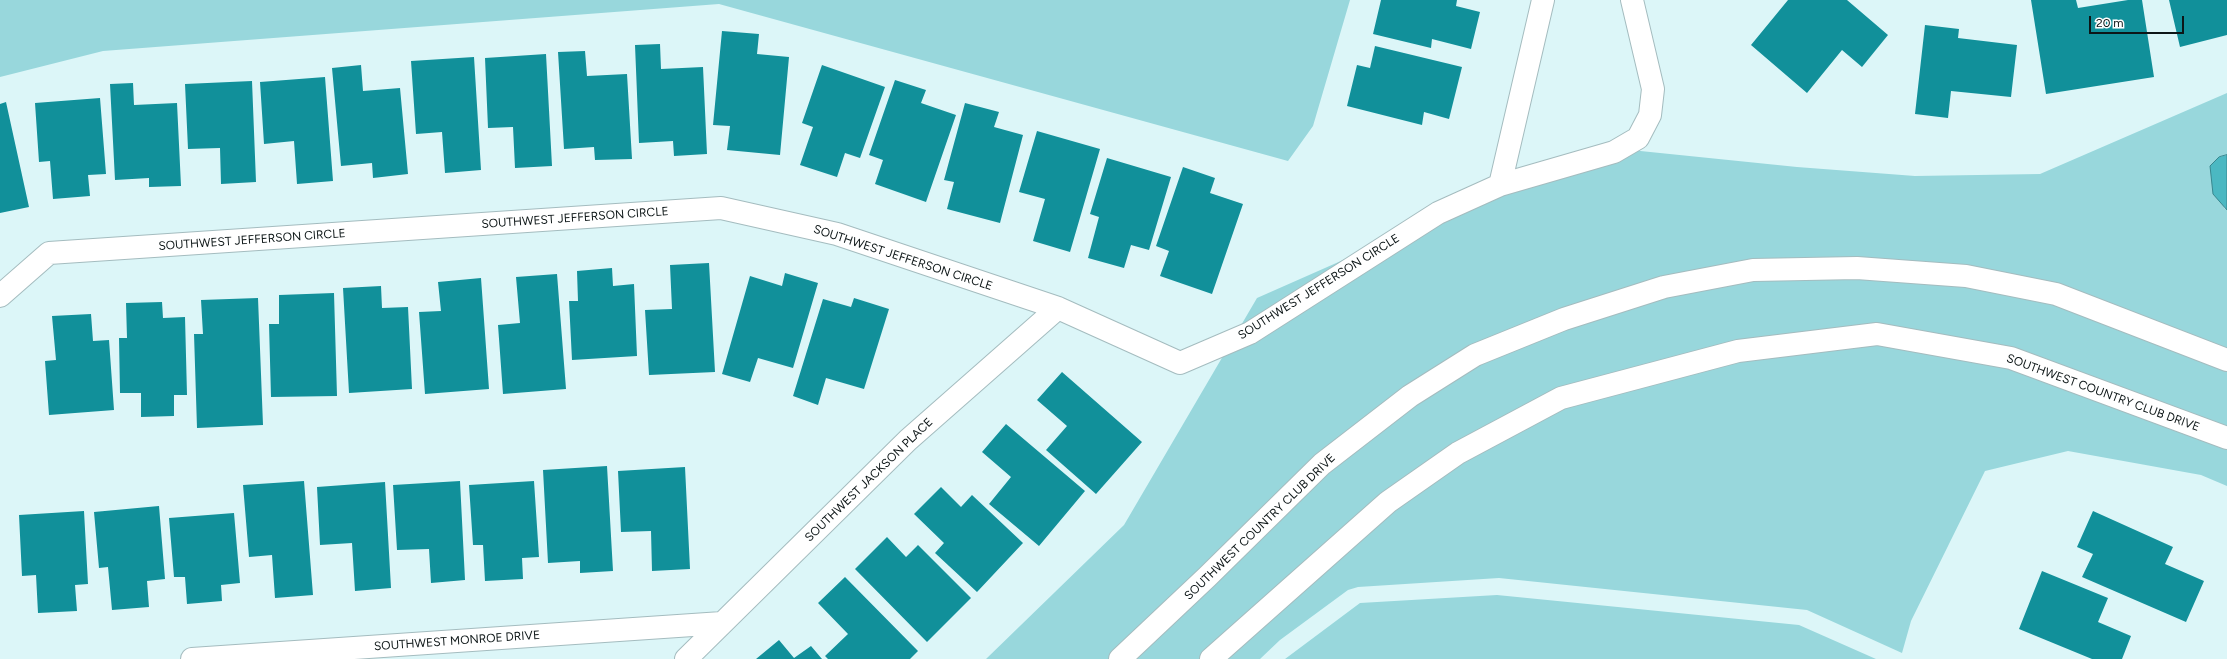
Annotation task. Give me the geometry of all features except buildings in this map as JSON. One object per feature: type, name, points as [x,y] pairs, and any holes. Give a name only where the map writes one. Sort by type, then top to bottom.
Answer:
[{"type":"street","points":[[1500,185],[1543,0]]},
{"type":"street","name":"SOUTHWEST JEFFERSON CIRCLE","points":[[0,296],[49,253],[722,208],[836,234],[1058,308],[1180,363],[1250,332],[1438,213],[1500,185],[1614,152],[1638,138],[1650,115],[1653,89],[1632,0]]},
{"type":"street","name":"SOUTHWEST COUNTRY CLUB DRIVE","points":[[1120,659],[1207,577],[1322,464],[1410,396],[1475,355],[1564,319],[1664,287],[1753,270],[1857,268],[1966,276],[2056,294],[2227,360]]},
{"type":"street","name":"SOUTHWEST JACKSON PLACE","points":[[686,659],[908,440],[1058,308]]},
{"type":"street","name":"SOUTHWEST COUNTRY CLUB DRIVE","points":[[1211,659],[1388,502],[1458,453],[1561,398],[1738,351],[1877,334],[2011,358],[2227,438]]},
{"type":"street","name":"SOUTHWEST MONROE DRIVE","points":[[192,659],[722,623]]},
{"type":"shaded area","points":[[0,0],[1350,0],[1313,126],[1288,161],[719,4],[103,51],[0,77]]},
{"type":"shaded area","points":[[2227,93],[2227,155],[2219,157],[2224,208],[2227,210],[2227,486],[2201,475],[2068,451],[1985,471],[1911,621],[1902,653],[1807,610],[1499,578],[1358,587],[1348,590],[1280,640],[1260,659],[986,659],[1124,525],[1257,298],[1436,219],[1611,148],[1797,167],[1915,176],[2040,174]]},
{"type":"shaded area","points":[[2227,155],[2227,210],[2213,194],[2210,166],[2219,157]]},
{"type":"shaded area","points":[[1497,595],[1799,625],[1876,659],[1285,659],[1360,603]]}]
